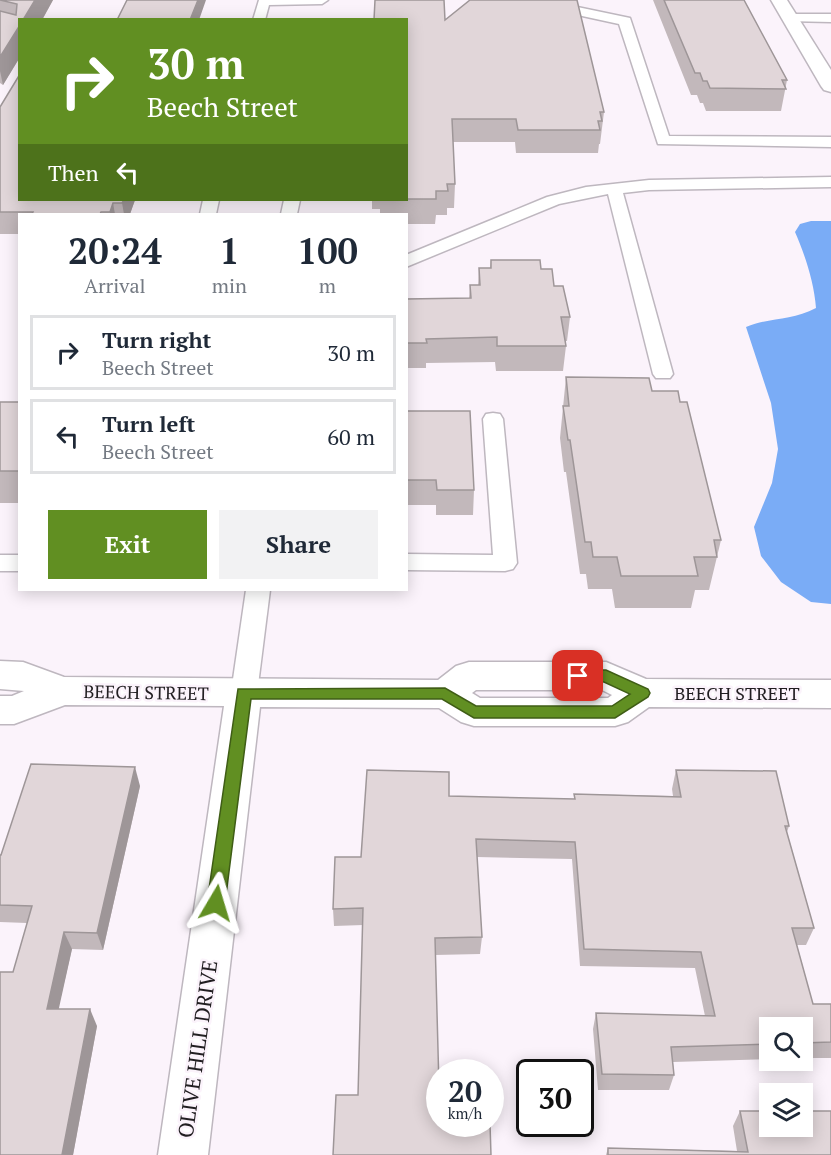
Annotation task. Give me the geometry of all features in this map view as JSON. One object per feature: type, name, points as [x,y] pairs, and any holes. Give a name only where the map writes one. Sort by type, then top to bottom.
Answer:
[{"type":"street","points":[[779,0],[831,86]]},
{"type":"street","name":"BEECH STREET","points":[[0,675],[23,676],[62,691],[445,694],[474,712],[615,712],[642,693],[831,694]]},
{"type":"street","name":"BEECH STREET","points":[[0,710],[14,710],[62,691]]},
{"type":"street","name":"OLIVE HILL DRIVE","points":[[183,1155],[244,693]]},
{"type":"lane","points":[[260,18],[264,0],[322,3]]},
{"type":"lane","points":[[527,0],[625,21],[663,141],[831,142]]},
{"type":"lane","points":[[790,18],[831,18]]},
{"type":"lane","points":[[408,261],[553,200],[586,192],[649,185],[831,182]]},
{"type":"lane","points":[[614,189],[663,374]]},
{"type":"lane","points":[[408,562],[505,563],[493,419]]},
{"type":"lane","points":[[0,563],[18,563]]},
{"type":"lane","points":[[244,693],[258,591]]},
{"type":"water","points":[[811,221],[831,221],[831,604],[811,602],[781,582],[761,556],[754,527],[772,483],[778,449],[771,403],[746,327],[798,315],[816,308],[808,269],[795,232],[800,224]]},
{"type":"building","points":[[0,0],[35,0],[24,18],[18,18],[18,28],[0,57],[0,11],[16,15],[17,4]]},
{"type":"building","points":[[127,0],[198,0],[191,18],[118,18]]},
{"type":"building","points":[[375,0],[444,0],[445,20],[470,0],[577,0],[604,112],[600,112],[602,121],[598,121],[600,130],[518,130],[516,119],[452,119],[455,184],[447,184],[448,191],[436,191],[436,199],[408,199],[408,18],[374,18]]},
{"type":"building","points":[[664,0],[744,0],[787,80],[782,80],[786,89],[710,88],[707,81],[703,81],[700,73],[695,73]]},
{"type":"building","points":[[18,77],[18,201],[123,201],[122,203],[113,203],[110,212],[100,213],[0,212],[0,107]]},
{"type":"building","points":[[491,260],[540,260],[541,269],[552,269],[554,286],[563,286],[570,317],[561,317],[566,346],[497,346],[497,337],[426,339],[427,343],[408,343],[408,299],[471,298],[470,285],[480,285],[479,268],[491,268]]},
{"type":"building","points":[[566,377],[649,378],[652,391],[678,391],[680,402],[687,402],[721,540],[714,540],[717,557],[694,557],[698,576],[621,576],[617,557],[593,557],[591,542],[585,542],[570,440],[568,440],[563,406],[569,406]]},
{"type":"building","points":[[0,402],[18,402],[18,471],[0,471]]},
{"type":"building","points":[[408,411],[470,411],[474,490],[437,490],[436,480],[408,480]]},
{"type":"building","points":[[31,764],[135,767],[97,933],[64,932],[47,1009],[90,1009],[62,1155],[0,1155],[0,972],[13,972],[32,906],[0,905],[0,855]]},
{"type":"building","points":[[367,770],[449,772],[449,796],[575,799],[574,794],[681,797],[676,770],[776,771],[789,826],[785,826],[814,928],[792,928],[813,1004],[831,1004],[831,1042],[813,1043],[813,1017],[759,1017],[759,1044],[671,1047],[674,1075],[602,1074],[596,1013],[715,1016],[701,952],[584,949],[575,842],[476,839],[482,937],[435,938],[438,1059],[426,1059],[426,1137],[490,1137],[491,1155],[333,1155],[336,1095],[358,1095],[363,908],[333,909],[335,857],[361,857]]},
{"type":"building","points":[[740,1111],[759,1111],[759,1137],[813,1137],[813,1111],[831,1111],[831,1155],[608,1155],[608,1148],[748,1152]]},
{"type":"route","points":[[216,903],[244,693],[445,694],[474,712],[615,712],[642,693],[606,676],[578,676]]}]
